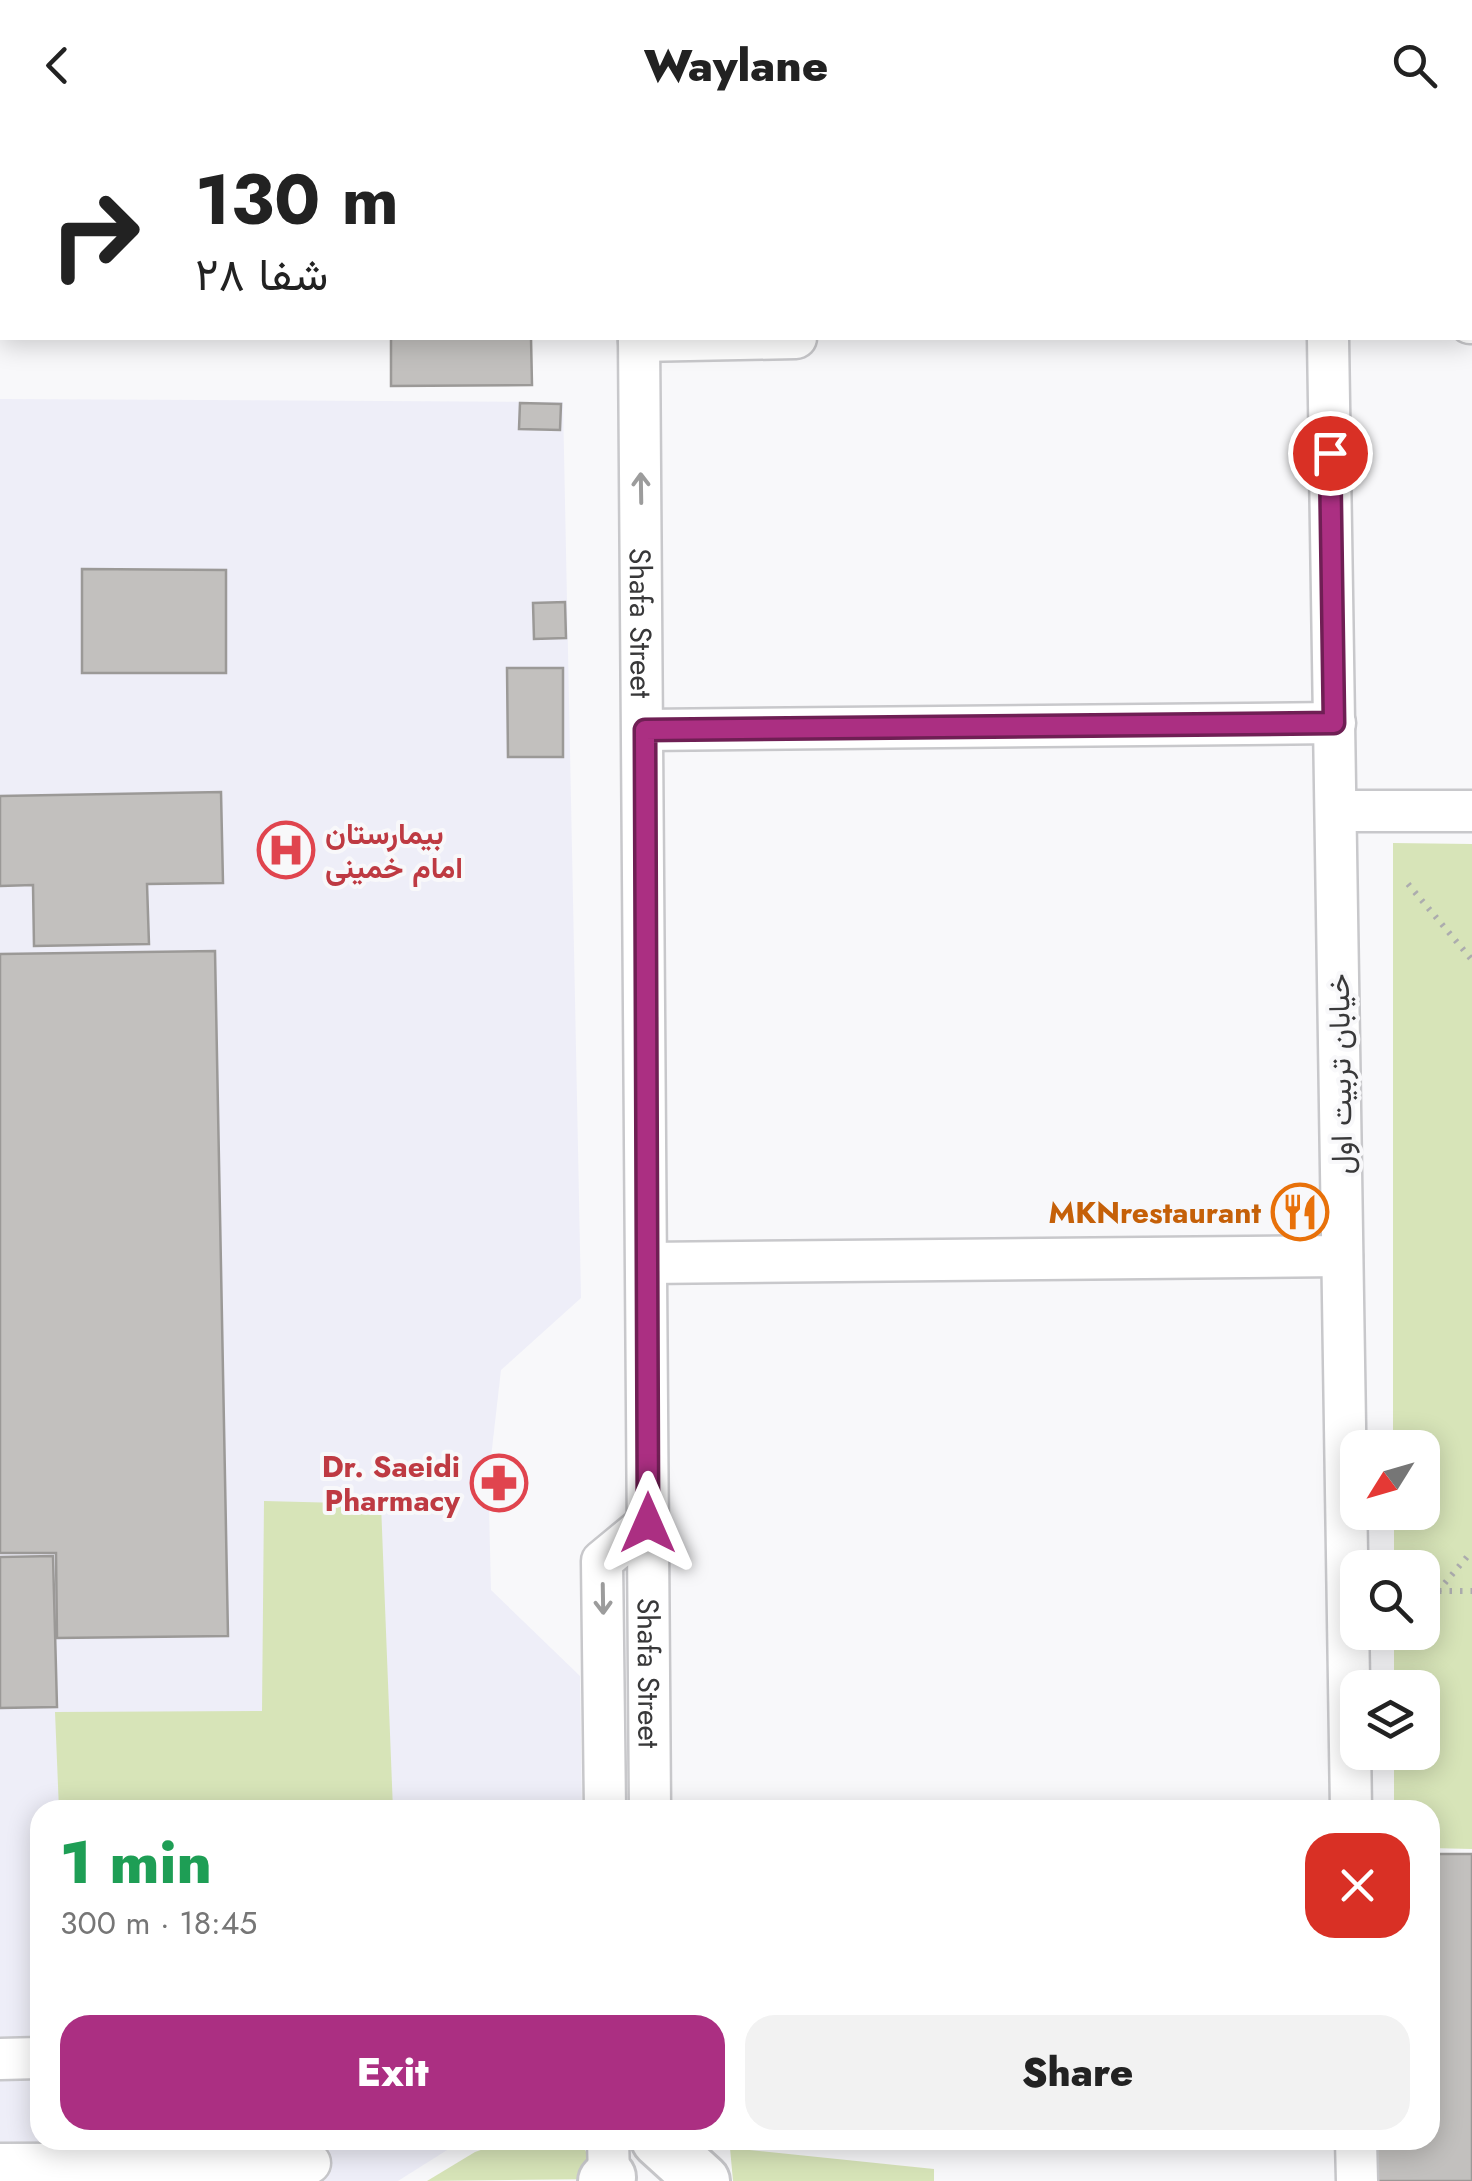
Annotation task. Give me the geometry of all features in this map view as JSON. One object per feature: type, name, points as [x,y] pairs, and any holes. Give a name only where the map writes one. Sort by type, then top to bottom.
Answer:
[{"type":"main road","points":[[667,2150],[703,2181]]},
{"type":"street","name":"Shafa Street","points":[[639,340],[645,730],[650,1800]]},
{"type":"street","name":"خیابان تربیت اول","points":[[1328,340],[1351,1800]]},
{"type":"street","points":[[645,730],[1334,723]]},
{"type":"street","points":[[1336,811],[1472,811]]},
{"type":"street","points":[[647,1264],[1342,1256]]},
{"type":"street","points":[[605,1800],[602,1561],[648,1523]]},
{"type":"street","points":[[0,2059],[30,2058]]},
{"type":"street","points":[[619,2170],[644,2150]]},
{"type":"street","points":[[1356,2150],[1356,2181]]},
{"type":"street","points":[[0,2164],[310,2163]]},
{"type":"path","points":[[1408,884],[1472,960]]},
{"type":"path","points":[[1472,1551],[1438,1592],[1472,1591]]},
{"type":"shaded area","name":"بیمارستان امام خمینی","points":[[0,399],[563,402],[581,1298],[501,1370],[490,1466],[514,1468],[513,1506],[489,1507],[491,1590],[580,1676],[582,1800],[30,1800],[30,2150],[447,2150],[398,2181],[0,2181]]},
{"type":"green space","points":[[1393,843],[1472,844],[1472,1849],[1440,1848],[1440,1800],[1394,1800],[1394,1770],[1440,1770],[1440,1670],[1394,1670],[1394,1650],[1440,1650],[1440,1550],[1394,1550],[1394,1530],[1440,1530],[1440,1430],[1393,1430]]},
{"type":"green space","points":[[264,1501],[381,1504],[393,1800],[59,1800],[55,1712],[262,1711]]},
{"type":"green space","points":[[585,2150],[600,2179],[427,2181],[475,2152]]},
{"type":"green space","points":[[730,2150],[934,2169],[934,2181],[733,2181]]},
{"type":"building","points":[[391,340],[531,340],[532,385],[391,386]]},
{"type":"building","points":[[520,403],[561,404],[560,430],[519,429]]},
{"type":"building","points":[[82,569],[226,570],[226,673],[82,673]]},
{"type":"building","points":[[565,602],[566,638],[534,639],[533,603]]},
{"type":"building","points":[[507,668],[563,668],[563,757],[508,757]]},
{"type":"building","points":[[221,792],[223,883],[147,884],[149,944],[34,946],[33,885],[0,886],[0,796]]},
{"type":"building","points":[[215,951],[228,1636],[57,1638],[56,1553],[0,1553],[0,954]]},
{"type":"building","points":[[53,1556],[57,1707],[0,1708],[0,1557]]},
{"type":"building","points":[[1440,1854],[1472,1854],[1472,2181],[1376,2181],[1376,2150],[1440,2150]]},
{"type":"place","name":"بیمارستان امام خمینی","points":[[286,850]]},
{"type":"place","name":"MKNrestaurant","points":[[1300,1212]]},
{"type":"place","name":"Dr. Saeidi Pharmacy","points":[[499,1483]]},
{"type":"route","points":[[648,1523],[645,730],[1334,723],[1330,453]]}]
